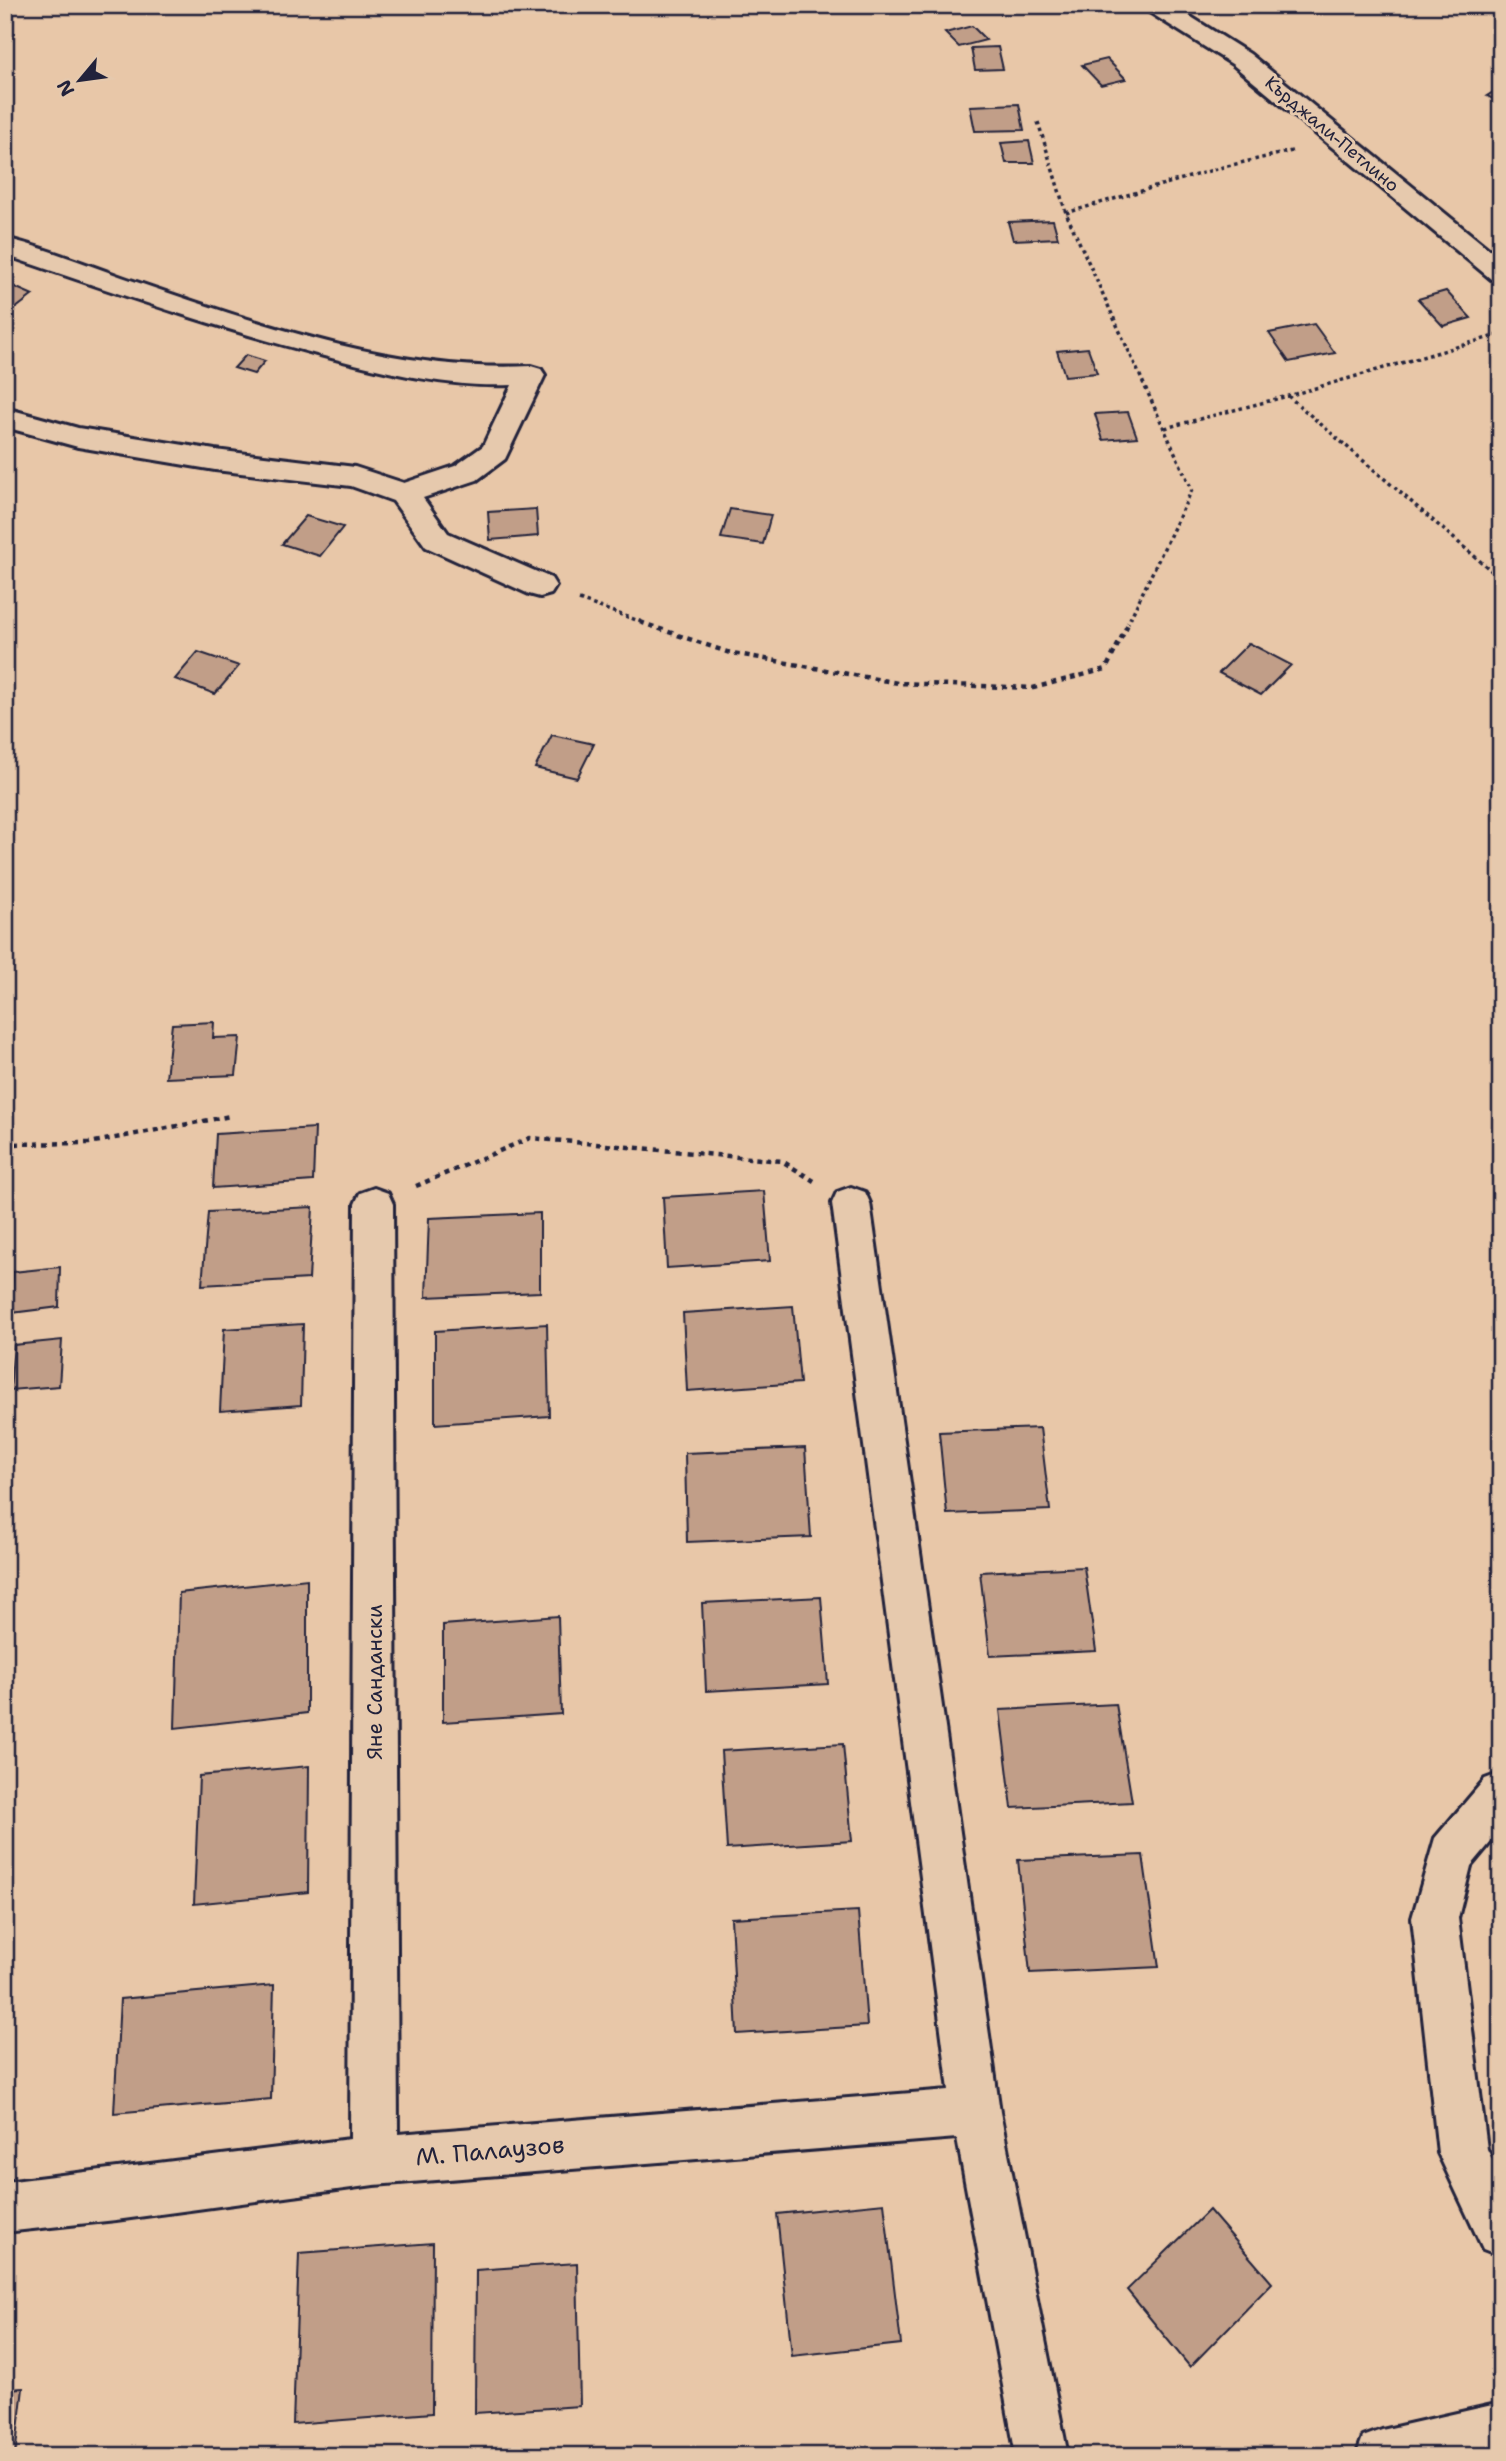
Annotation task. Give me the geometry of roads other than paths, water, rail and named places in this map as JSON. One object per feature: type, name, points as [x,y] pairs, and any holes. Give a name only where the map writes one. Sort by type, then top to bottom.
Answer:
[{"type":"street","name":"Кърджали-Петлино","points":[[1155,5],[1241,59],[1501,274]]},
{"type":"street","points":[[5,246],[248,328],[417,371],[488,378],[531,375],[495,452],[466,473],[404,494]]},
{"type":"street","points":[[5,417],[78,436],[215,460],[355,477],[404,494],[437,541],[540,586]]},
{"type":"street","points":[[851,1203],[976,2112],[1042,2456]]},
{"type":"street","name":"Яне Сандански","points":[[374,1204],[374,2160]]},
{"type":"street","points":[[1501,1795],[1451,1854],[1435,1918],[1463,2153],[1501,2231]]},
{"type":"street","name":"М. Палаузов","points":[[5,2207],[116,2195],[374,2160],[976,2112]]},
{"type":"street","points":[[1382,2456],[1501,2429]]}]
